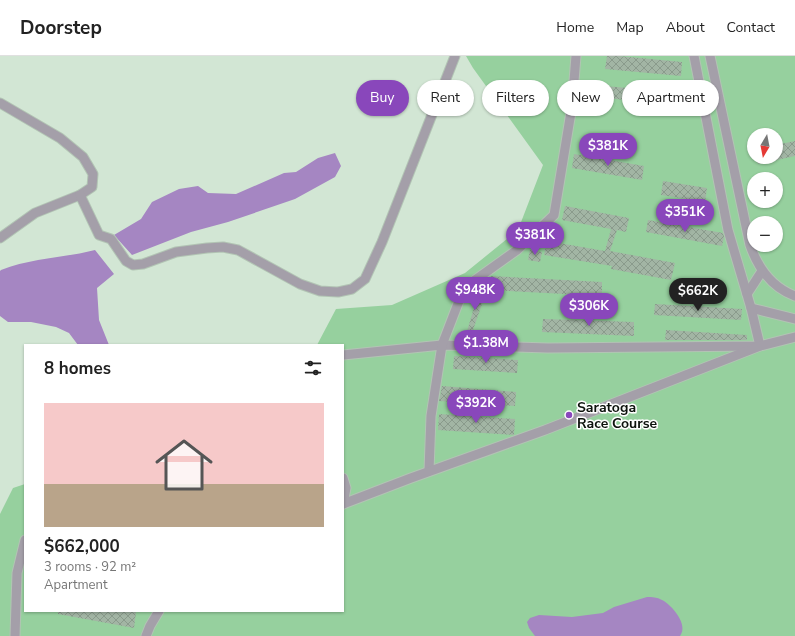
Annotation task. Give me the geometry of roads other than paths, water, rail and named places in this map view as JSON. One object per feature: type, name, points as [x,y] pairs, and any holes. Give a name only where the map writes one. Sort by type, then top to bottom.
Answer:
[{"type":"lane","points":[[80,195],[99,235],[111,239],[126,261],[133,265],[143,264],[176,252],[223,247],[238,250],[300,284],[320,291],[338,292],[352,289],[365,279],[382,242],[455,56]]},
{"type":"lane","points":[[429,471],[431,416],[442,345],[464,288],[517,250],[554,215],[572,106],[576,56]]},
{"type":"lane","points":[[694,56],[728,230],[752,308],[760,346]]},
{"type":"lane","points":[[710,56],[750,245],[762,271],[777,286],[795,296]]},
{"type":"lane","points":[[0,103],[60,138],[83,157],[94,174],[92,187],[80,195],[35,213],[0,238]]},
{"type":"lane","points":[[747,294],[762,271]]},
{"type":"lane","points":[[752,308],[795,319]]},
{"type":"lane","points":[[344,504],[429,471],[553,427],[760,346],[795,337]]},
{"type":"lane","points":[[344,355],[442,345],[548,348],[760,346]]},
{"type":"lane","points":[[344,481],[346,488],[344,499]]},
{"type":"lane","points":[[15,636],[17,573],[24,544]]},
{"type":"lane","points":[[146,636],[158,612]]},
{"type":"place","name":"Saratoga Race Course","points":[[569,415]]}]
